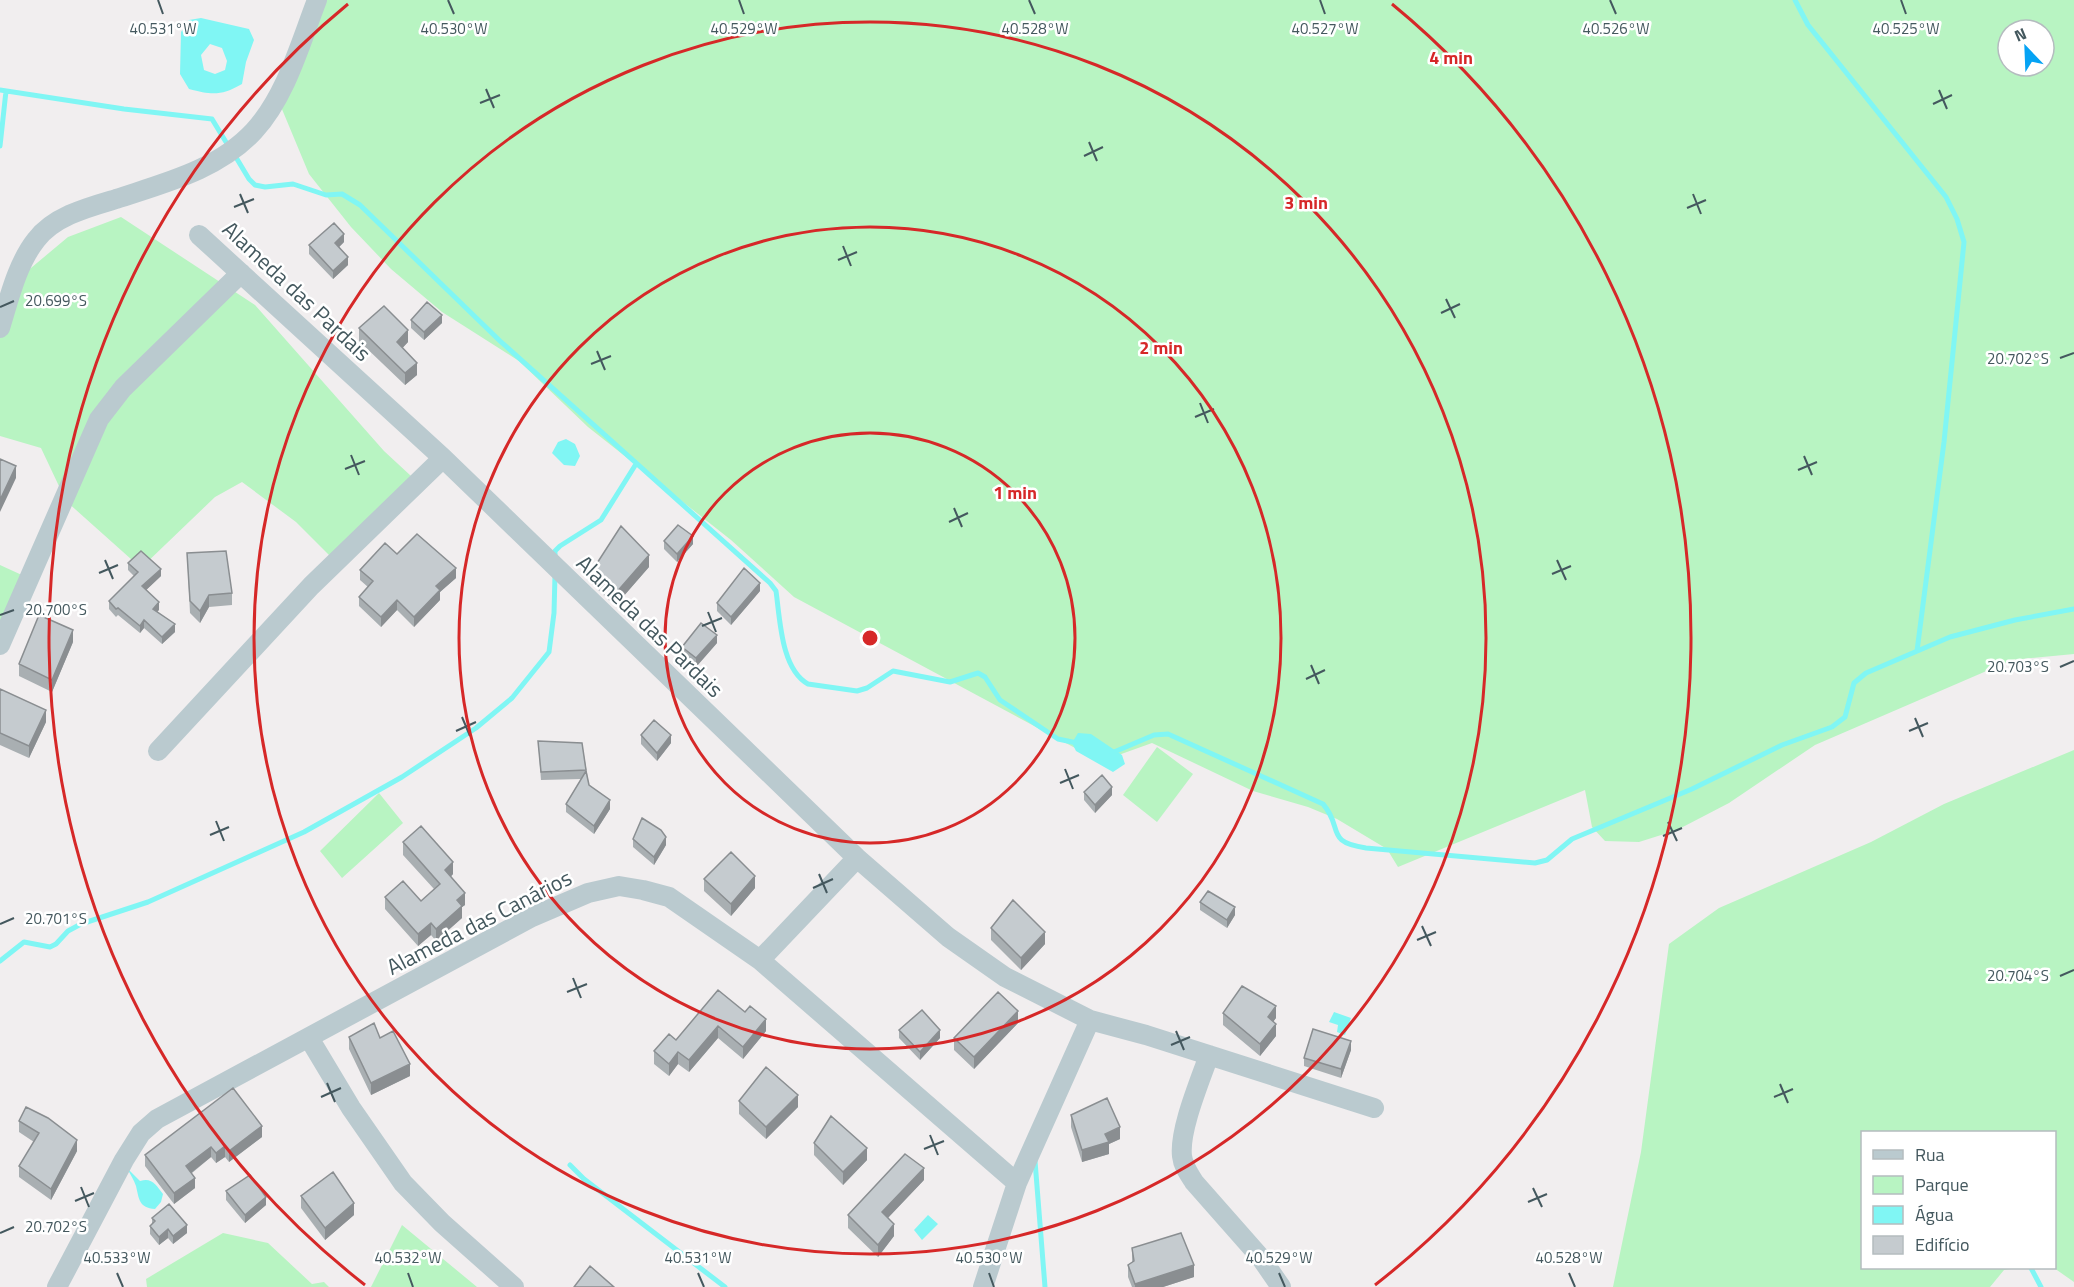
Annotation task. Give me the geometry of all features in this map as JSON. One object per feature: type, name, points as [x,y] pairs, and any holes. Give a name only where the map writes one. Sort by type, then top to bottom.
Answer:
[{"type":"street","points":[[0,328],[22,264],[36,239],[54,223],[89,207],[207,167],[237,147],[254,132],[272,109],[317,0]]},
{"type":"street","name":"Alameda das Pardais","points":[[200,235],[443,458],[857,858],[948,937],[1005,977],[1090,1020],[1290,1079],[1374,1108]]},
{"type":"street","points":[[0,645],[99,419],[123,388],[242,273]]},
{"type":"street","points":[[158,752],[311,586],[443,458]]},
{"type":"street","points":[[760,960],[857,858]]},
{"type":"street","name":"Alameda das Canários","points":[[57,1287],[124,1160],[141,1133],[157,1119],[532,917],[588,893],[619,886],[669,897],[760,960],[1017,1183]]},
{"type":"street","points":[[983,1287],[1017,1183],[1090,1020]]},
{"type":"street","points":[[309,1038],[351,1107],[403,1183],[442,1223],[514,1287]]},
{"type":"street","points":[[1209,1055],[1182,1144],[1182,1157],[1186,1170],[1255,1250],[1281,1287]]},
{"type":"green space","points":[[313,0],[2074,0],[2074,654],[2012,660],[1815,745],[1729,803],[1677,830],[1639,842],[1605,841],[1592,827],[1585,790],[1398,867],[1387,849],[1337,819],[1308,807],[1253,791],[1152,743],[1113,757],[1090,756],[794,597],[731,540],[588,427],[519,361],[442,312],[391,269],[351,227],[309,174],[279,102]]},
{"type":"green space","points":[[121,217],[255,305],[384,451],[424,488],[333,559],[296,522],[242,482],[215,497],[141,568],[66,501],[41,448],[0,436],[0,328],[25,273],[68,237]]},
{"type":"green space","points":[[0,565],[24,576],[0,628]]},
{"type":"green space","points":[[1157,747],[1193,774],[1157,822],[1123,795]]},
{"type":"green space","points":[[2074,750],[2074,1282],[2055,1269],[2056,1131],[1861,1131],[1861,1269],[2011,1269],[2004,1270],[1990,1287],[1613,1287],[1641,1152],[1669,944],[1719,908],[1871,842],[1944,804]]},
{"type":"green space","points":[[379,793],[403,823],[342,878],[320,851]]},
{"type":"green space","points":[[402,1225],[477,1287],[371,1287]]},
{"type":"green space","points":[[223,1233],[268,1243],[312,1284],[324,1282],[329,1287],[147,1287],[146,1279]]},
{"type":"water","points":[[201,18],[249,29],[254,40],[246,62],[242,84],[228,91],[216,93],[189,89],[180,74],[181,32],[189,20]],"holes":[[[210,44],[222,48],[227,61],[225,70],[215,74],[204,70],[201,55]]]},
{"type":"water","points":[[566,439],[575,444],[580,456],[575,466],[564,465],[552,453],[558,442]]},
{"type":"water","points":[[1078,733],[1091,734],[1122,755],[1125,764],[1113,772],[1076,751],[1072,743]]},
{"type":"water","points":[[1334,1012],[1351,1018],[1345,1035],[1337,1032],[1338,1025],[1329,1022]]},
{"type":"water","points":[[127,1168],[140,1181],[148,1180],[153,1183],[163,1194],[161,1202],[155,1209],[143,1205]]},
{"type":"water","points":[[928,1215],[938,1224],[922,1240],[914,1230]]},
{"type":"building","points":[[334,223],[344,234],[335,243],[348,257],[333,271],[309,245]]},
{"type":"building","points":[[427,302],[442,315],[424,332],[411,320]]},
{"type":"building","points":[[384,306],[408,330],[397,342],[417,363],[405,373],[359,328]]},
{"type":"building","points":[[0,459],[16,466],[0,500]]},
{"type":"building","points":[[678,525],[693,536],[677,554],[664,541]]},
{"type":"building","points":[[621,526],[649,555],[615,594],[592,571]]},
{"type":"building","points":[[417,534],[456,568],[436,586],[440,590],[414,617],[397,600],[381,617],[359,597],[373,581],[360,570],[385,543],[397,554]]},
{"type":"building","points":[[141,551],[161,569],[142,586],[159,602],[153,609],[175,624],[162,637],[144,620],[140,626],[118,608],[116,609],[109,601],[138,572],[128,563]]},
{"type":"building","points":[[226,551],[232,593],[209,595],[200,611],[190,601],[187,553]]},
{"type":"building","points":[[744,568],[760,583],[731,617],[717,603]]},
{"type":"building","points":[[39,615],[73,630],[52,680],[19,664]]},
{"type":"building","points":[[701,623],[717,635],[696,658],[682,647]]},
{"type":"building","points":[[0,689],[46,710],[29,746],[0,733]]},
{"type":"building","points":[[654,720],[671,735],[657,753],[641,735]]},
{"type":"building","points":[[538,741],[582,743],[586,770],[541,772]]},
{"type":"building","points":[[586,771],[589,785],[610,800],[594,826],[566,804]]},
{"type":"building","points":[[1102,775],[1112,787],[1095,805],[1084,792]]},
{"type":"building","points":[[642,818],[661,830],[666,837],[654,857],[633,839]]},
{"type":"building","points":[[421,826],[453,862],[445,870],[465,893],[457,900],[462,906],[436,929],[431,923],[418,934],[385,897],[403,881],[421,901],[440,884],[403,842]]},
{"type":"building","points":[[731,852],[755,876],[731,904],[704,879]]},
{"type":"building","points":[[1208,891],[1235,907],[1227,920],[1200,902]]},
{"type":"building","points":[[1013,900],[1045,932],[1021,958],[991,928]]},
{"type":"building","points":[[1242,986],[1276,1006],[1268,1017],[1276,1024],[1260,1044],[1223,1013]]},
{"type":"building","points":[[718,990],[745,1012],[750,1006],[766,1019],[743,1047],[718,1026],[689,1060],[678,1052],[669,1064],[654,1051],[669,1034],[676,1040]]},
{"type":"building","points":[[998,992],[1018,1011],[974,1057],[954,1038]]},
{"type":"building","points":[[922,1010],[940,1030],[920,1052],[899,1030]]},
{"type":"building","points":[[374,1023],[380,1038],[393,1031],[410,1064],[371,1083],[349,1037]]},
{"type":"building","points":[[1313,1029],[1351,1041],[1341,1069],[1304,1058]]},
{"type":"building","points":[[766,1067],[798,1095],[766,1127],[739,1101]]},
{"type":"building","points":[[233,1088],[262,1126],[229,1151],[225,1146],[216,1153],[211,1147],[186,1166],[195,1178],[174,1193],[145,1155]]},
{"type":"building","points":[[1107,1098],[1120,1127],[1105,1134],[1109,1142],[1082,1150],[1071,1115]]},
{"type":"building","points":[[26,1107],[48,1118],[77,1140],[51,1189],[19,1166],[39,1133],[19,1121]]},
{"type":"building","points":[[831,1116],[867,1148],[843,1172],[814,1143]]},
{"type":"building","points":[[905,1154],[924,1168],[882,1212],[894,1224],[878,1245],[848,1215]]},
{"type":"building","points":[[333,1172],[354,1203],[325,1228],[301,1196]]},
{"type":"building","points":[[250,1175],[266,1197],[245,1215],[226,1191]]},
{"type":"building","points":[[169,1204],[187,1225],[173,1236],[168,1229],[159,1237],[150,1226],[155,1221],[152,1218]]},
{"type":"building","points":[[1181,1233],[1194,1265],[1135,1284],[1128,1265],[1134,1261],[1132,1248]]},
{"type":"building","points":[[590,1266],[614,1287],[574,1287]]},
{"type":"waterway","points":[[1795,0],[1808,25],[1946,197],[1957,219],[1964,242],[1944,442],[1917,651]]},
{"type":"waterway","points":[[0,90],[124,109],[212,119],[229,147]]},
{"type":"waterway","points":[[0,146],[6,91]]},
{"type":"waterway","points":[[234,154],[255,185],[265,187],[293,184],[326,195],[342,194],[360,205],[500,341],[770,583],[776,591],[787,655],[799,677],[808,684],[857,691],[867,688],[893,671],[950,682],[978,673],[985,677],[1000,700],[1058,739],[1077,743]]},
{"type":"waterway","points":[[555,560],[555,551],[560,546],[601,520],[636,464]]},
{"type":"waterway","points":[[0,961],[24,942],[50,947],[68,931],[81,924],[148,902],[304,832],[402,777],[476,728],[512,698],[549,652],[554,613],[555,575]]},
{"type":"waterway","points":[[1109,751],[1114,752],[1154,735],[1168,734],[1323,804],[1333,820],[1339,838],[1353,845],[1535,863],[1547,860],[1572,839],[1692,789],[1782,745],[1832,727],[1845,717],[1854,683],[1866,673],[1950,637],[2015,620],[2074,609]]},
{"type":"waterway","points":[[1035,1161],[1045,1287]]},
{"type":"waterway","points":[[570,1165],[584,1179],[725,1287]]},
{"type":"waterway","points":[[2032,1269],[2041,1287]]}]
